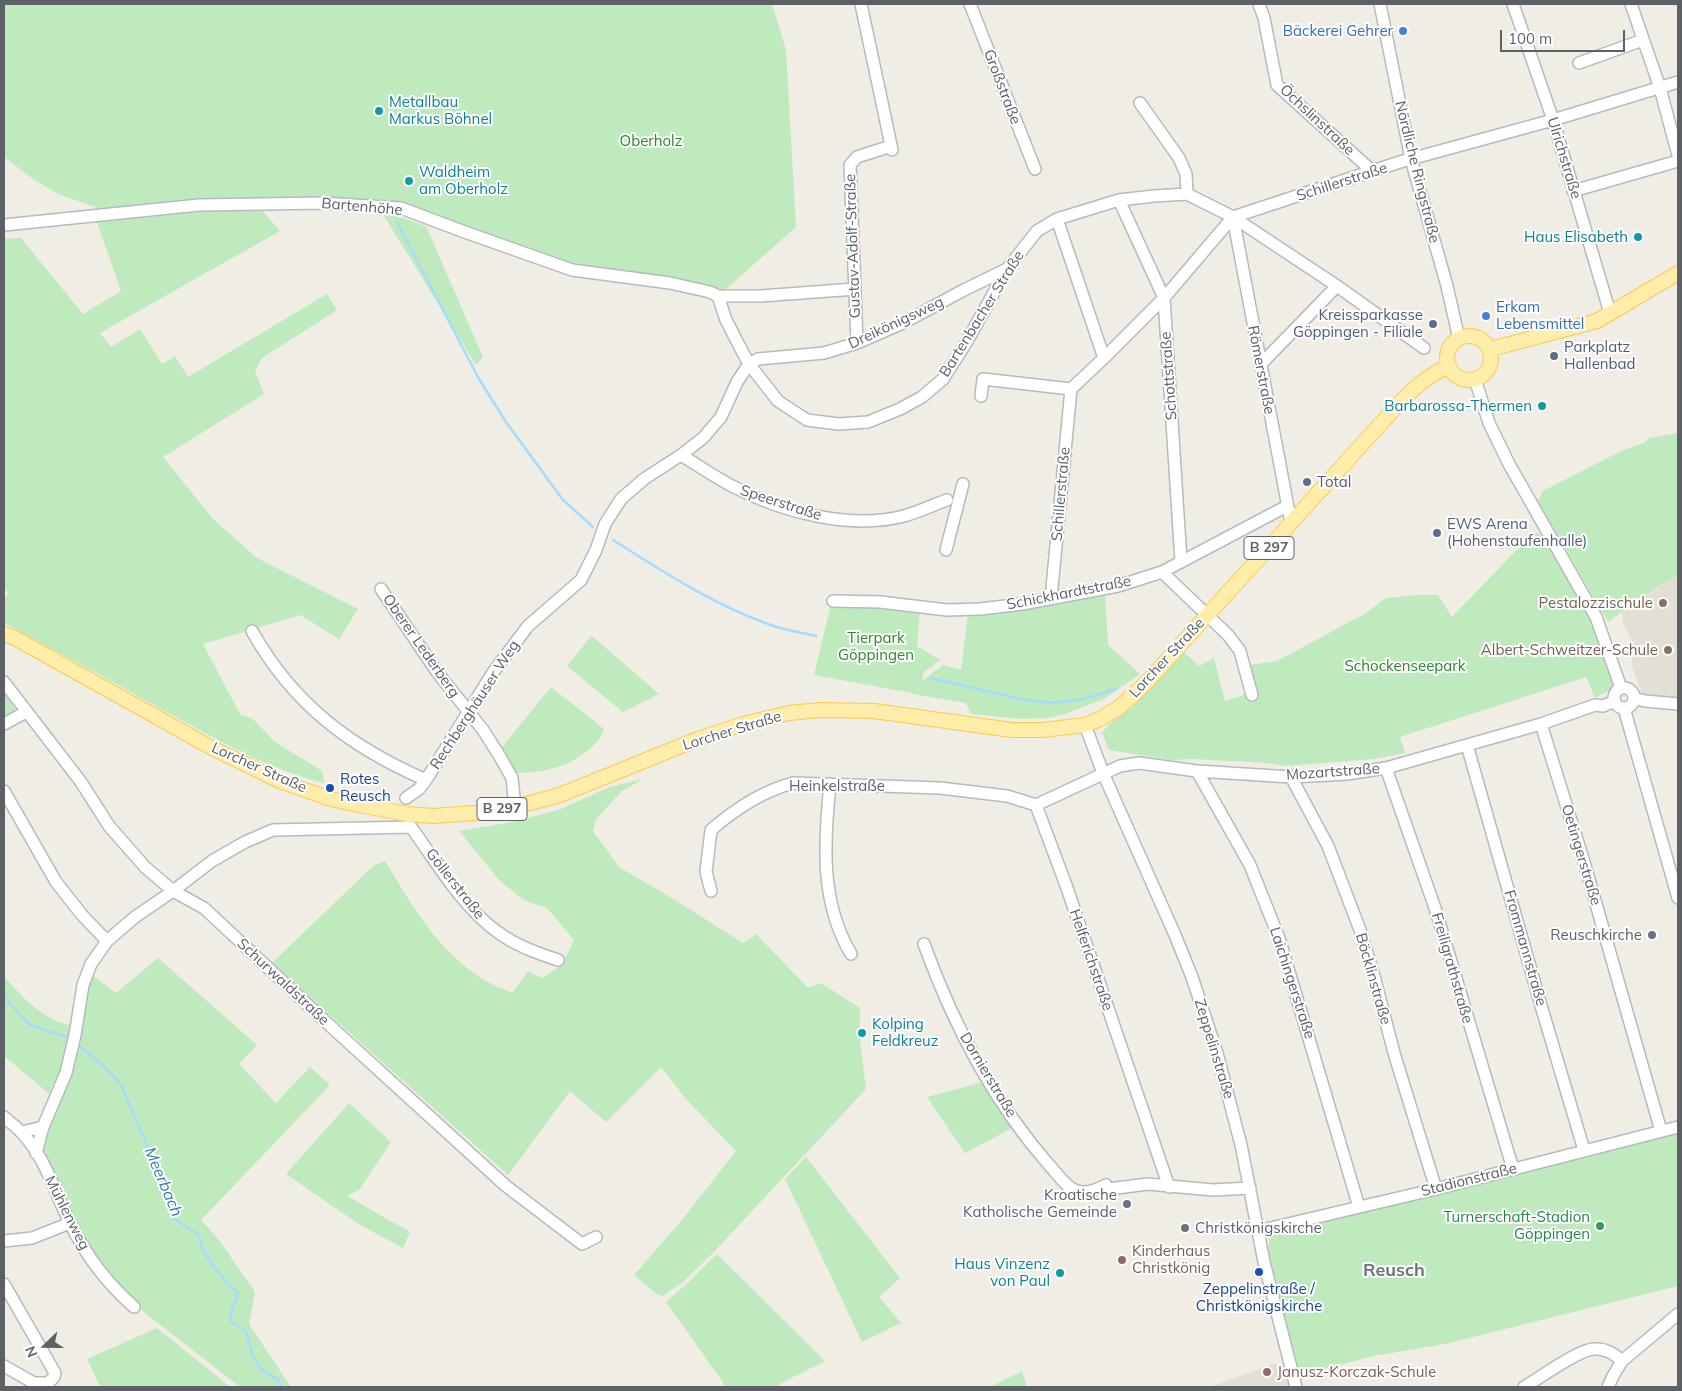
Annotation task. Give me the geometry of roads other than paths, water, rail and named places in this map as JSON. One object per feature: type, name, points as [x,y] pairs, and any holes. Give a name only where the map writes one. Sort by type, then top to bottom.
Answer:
[{"type":"main road","points":[[1490,350],[1597,321],[1678,273]]},
{"type":"main road","points":[[1466,336],[1474,336],[1480,339],[1490,350],[1491,357],[1487,371],[1475,379],[1457,376],[1449,366],[1448,353],[1450,347],[1466,336]]},
{"type":"main road","name":"Lorcher Straße","points":[[4,634],[15,638],[212,748],[282,782],[324,797],[393,812],[433,816],[488,812],[560,795],[698,739],[743,724],[789,713],[820,710],[874,711],[1012,730],[1043,730],[1085,725],[1100,719],[1120,707],[1146,683],[1414,388],[1429,376],[1449,366]]},
{"type":"street","name":"Gustav-Adolf-Straße","points":[[857,343],[850,165],[857,156],[891,148],[861,4]]},
{"type":"street","name":"Großstraße","points":[[970,4],[1035,169]]},
{"type":"street","name":"Öchslinstraße","points":[[1259,4],[1264,18],[1277,85],[1372,171]]},
{"type":"street","name":"Nördliche Ringstraße","points":[[1380,4],[1411,159],[1447,286],[1459,339]]},
{"type":"street","name":"Ulrichstraße","points":[[1514,4],[1553,120],[1610,314]]},
{"type":"street","points":[[1631,4],[1660,88],[1678,155]]},
{"type":"street","points":[[1579,63],[1643,40]]},
{"type":"street","name":"Schillerstraße","points":[[1233,217],[1411,159],[1553,120],[1678,82]]},
{"type":"street","points":[[1140,103],[1179,158],[1186,174],[1187,194],[1233,217],[1337,286],[1424,348]]},
{"type":"street","points":[[1574,191],[1678,161]]},
{"type":"street","name":"Bartenbacher Straße","points":[[714,294],[750,364],[778,401],[807,420],[839,424],[868,422],[914,401],[943,379],[966,343],[1007,269],[1037,230],[1057,219],[1119,200],[1187,194]]},
{"type":"street","name":"Schottstraße","points":[[1119,200],[1164,298],[1181,561]]},
{"type":"street","name":"Bartenhöhe","points":[[7,224],[199,205],[323,202],[401,208],[462,232],[572,270],[670,283],[714,294],[760,296],[855,289]]},
{"type":"street","points":[[981,396],[983,379],[1071,389],[1164,298],[1233,217]]},
{"type":"street","name":"Römerstraße","points":[[1233,217],[1291,523]]},
{"type":"street","points":[[1057,219],[1104,358]]},
{"type":"street","name":"Dreikönigsweg","points":[[750,364],[758,359],[824,353],[857,343],[903,323],[1007,269]]},
{"type":"street","points":[[1260,365],[1337,286]]},
{"type":"street","name":"Rechberghäuser Weg","points":[[406,798],[419,789],[426,780],[494,671],[528,626],[581,580],[596,550],[605,524],[621,499],[644,478],[682,455],[703,438],[721,418],[737,382],[750,364]]},
{"type":"street","points":[[1475,379],[1489,423],[1509,464],[1596,617],[1622,688]]},
{"type":"street","name":"Schillerstraße","points":[[1051,598],[1071,389]]},
{"type":"street","name":"Speerstraße","points":[[682,455],[734,487],[769,502],[817,517],[854,521],[880,520],[904,516],[947,500]]},
{"type":"street","points":[[946,550],[963,484]]},
{"type":"street","name":"Schickhardtstraße","points":[[833,601],[880,602],[947,610],[980,609],[1022,604],[1118,586],[1162,572],[1287,506]]},
{"type":"street","points":[[1162,572],[1228,635],[1240,651],[1252,695]]},
{"type":"street","name":"Oberer Lederberg","points":[[382,589],[437,672],[483,730],[499,755],[512,778],[515,807]]},
{"type":"street","points":[[252,631],[277,670],[298,695],[326,722],[363,748],[426,780]]},
{"type":"street","name":"Schurwaldstraße","points":[[4,682],[79,780],[109,826],[145,867],[173,891],[204,908],[339,1034],[521,1198],[582,1244],[596,1237]]},
{"type":"street","points":[[1634,698],[1630,706],[1624,708],[1618,706],[1614,700],[1616,692],[1622,688],[1630,690],[1634,698],[1678,704]]},
{"type":"street","name":"Mozartstraße","points":[[1103,773],[1120,766],[1139,763],[1197,771],[1291,777],[1347,774],[1386,768],[1540,724],[1595,705],[1603,706],[1614,700]]},
{"type":"street","points":[[1624,708],[1678,898]]},
{"type":"street","points":[[4,724],[26,712]]},
{"type":"street","name":"Oetingerstraße","points":[[1540,724],[1584,862],[1660,1131]]},
{"type":"street","name":"Zeppelinstraße","points":[[1085,725],[1103,773],[1154,886],[1192,977],[1220,1061],[1241,1145],[1264,1263],[1296,1387]]},
{"type":"street","name":"Frommannstraße","points":[[1466,745],[1584,1150]]},
{"type":"street","name":"Freiligrathstraße","points":[[1386,768],[1435,908],[1513,1169]]},
{"type":"street","name":"Laichingerstraße","points":[[1197,771],[1250,865],[1279,938],[1359,1207]]},
{"type":"street","points":[[1036,805],[1103,773]]},
{"type":"street","name":"Böcklinstraße","points":[[1291,777],[1328,846],[1360,930],[1394,1053],[1436,1189]]},
{"type":"street","name":"Heinkelstraße","points":[[711,892],[706,872],[711,830],[728,816],[776,788],[793,783],[940,788],[1006,796],[1036,805]]},
{"type":"street","points":[[830,784],[825,838],[827,883],[838,927],[851,954]]},
{"type":"street","points":[[4,791],[56,882],[82,915],[107,941]]},
{"type":"street","name":"Helferichstraße","points":[[1036,805],[1064,880],[1169,1186]]},
{"type":"street","name":"Göllerstraße","points":[[173,891],[212,861],[246,842],[273,830],[411,827],[464,900],[485,922],[514,943],[532,952],[558,960]]},
{"type":"street","points":[[36,1152],[43,1127],[66,1073],[72,1052],[83,984],[91,964],[107,941],[135,917],[173,891]]},
{"type":"street","name":"Dornierstraße","points":[[924,944],[963,1036],[995,1091],[1028,1140],[1065,1183],[1076,1191],[1090,1192],[1106,1186],[1109,1189],[1148,1184],[1169,1186]]},
{"type":"street","name":"Mühlenweg","points":[[4,1117],[22,1132],[36,1152],[56,1190],[70,1223],[92,1260],[114,1287],[134,1307]]},
{"type":"street","points":[[22,1132],[43,1127]]},
{"type":"street","name":"Stadionstraße","points":[[1258,1231],[1436,1189],[1678,1127]]},
{"type":"street","points":[[1169,1186],[1214,1190],[1250,1188]]},
{"type":"street","points":[[4,1238],[32,1238],[70,1223]]},
{"type":"street","points":[[4,1284],[55,1373],[54,1377],[48,1382],[34,1383],[4,1366]]},
{"type":"street","points":[[1608,1387],[1622,1361],[1678,1314]]},
{"type":"street","points":[[1524,1387],[1578,1353],[1594,1349],[1613,1353],[1622,1361]]},
{"type":"waterway","points":[[397,222],[479,379],[506,422],[563,500],[593,527]]},
{"type":"waterway","points":[[613,540],[688,586],[727,607],[774,626],[816,636]]},
{"type":"waterway","points":[[931,678],[1025,700],[1052,703],[1080,700],[1116,689]]},
{"type":"waterway","name":"Meerbach","points":[[4,997],[30,1025],[70,1039]]},
{"type":"waterway","name":"Meerbach","points":[[77,1044],[105,1067],[121,1085],[167,1191],[176,1220],[199,1235],[204,1252],[238,1294],[230,1315],[232,1323],[246,1330],[255,1360],[264,1371],[279,1380],[280,1387]]},
{"type":"place","name":"Bäckerei Gehrer","points":[[1403,31]]},
{"type":"place","name":"Metallbau Markus Böhnel","points":[[379,111]]},
{"type":"place","name":"Waldheim am Oberholz","points":[[409,181]]},
{"type":"place","name":"Haus Elisabeth","points":[[1638,237]]},
{"type":"place","name":"Erkam Lebensmittel","points":[[1486,316]]},
{"type":"place","name":"Kreissparkasse Göppingen - Filiale","points":[[1433,324]]},
{"type":"place","name":"Parkplatz Hallenbad","points":[[1554,356]]},
{"type":"place","name":"Barbarossa-Thermen","points":[[1542,406]]},
{"type":"place","name":"Total","points":[[1307,482]]},
{"type":"place","name":"EWS Arena (Hohenstaufenhalle)","points":[[1437,533]]},
{"type":"place","name":"Pestalozzischule","points":[[1663,603]]},
{"type":"place","name":"Albert-Schweitzer-Schule","points":[[1668,650]]},
{"type":"place","name":"Rotes Reusch","points":[[330,788]]},
{"type":"place","name":"Reuschkirche","points":[[1652,935]]},
{"type":"place","name":"Kolping Feldkreuz","points":[[862,1033]]},
{"type":"place","name":"Kroatische Katholische Gemeinde","points":[[1127,1204]]},
{"type":"place","name":"Turnerschaft-Stadion Göppingen","points":[[1600,1226]]},
{"type":"place","name":"Christkönigskirche","points":[[1185,1228]]},
{"type":"place","name":"Kinderhaus Christkönig","points":[[1122,1260]]},
{"type":"place","name":"Zeppelinstraße / Christkönigskirche","points":[[1259,1272]]},
{"type":"place","name":"Haus Vinzenz von Paul","points":[[1060,1273]]},
{"type":"place","name":"Janusz-Korczak-Schule","points":[[1267,1372]]},
{"type":"district","name":"Reusch","points":[[1394,1271]]},
{"type":"park label","name":"Oberholz","points":[[651,141]]},
{"type":"park label","name":"Tierpark Göppingen","points":[[876,646]]},
{"type":"park label","name":"Schockenseepark","points":[[1405,666]]}]
